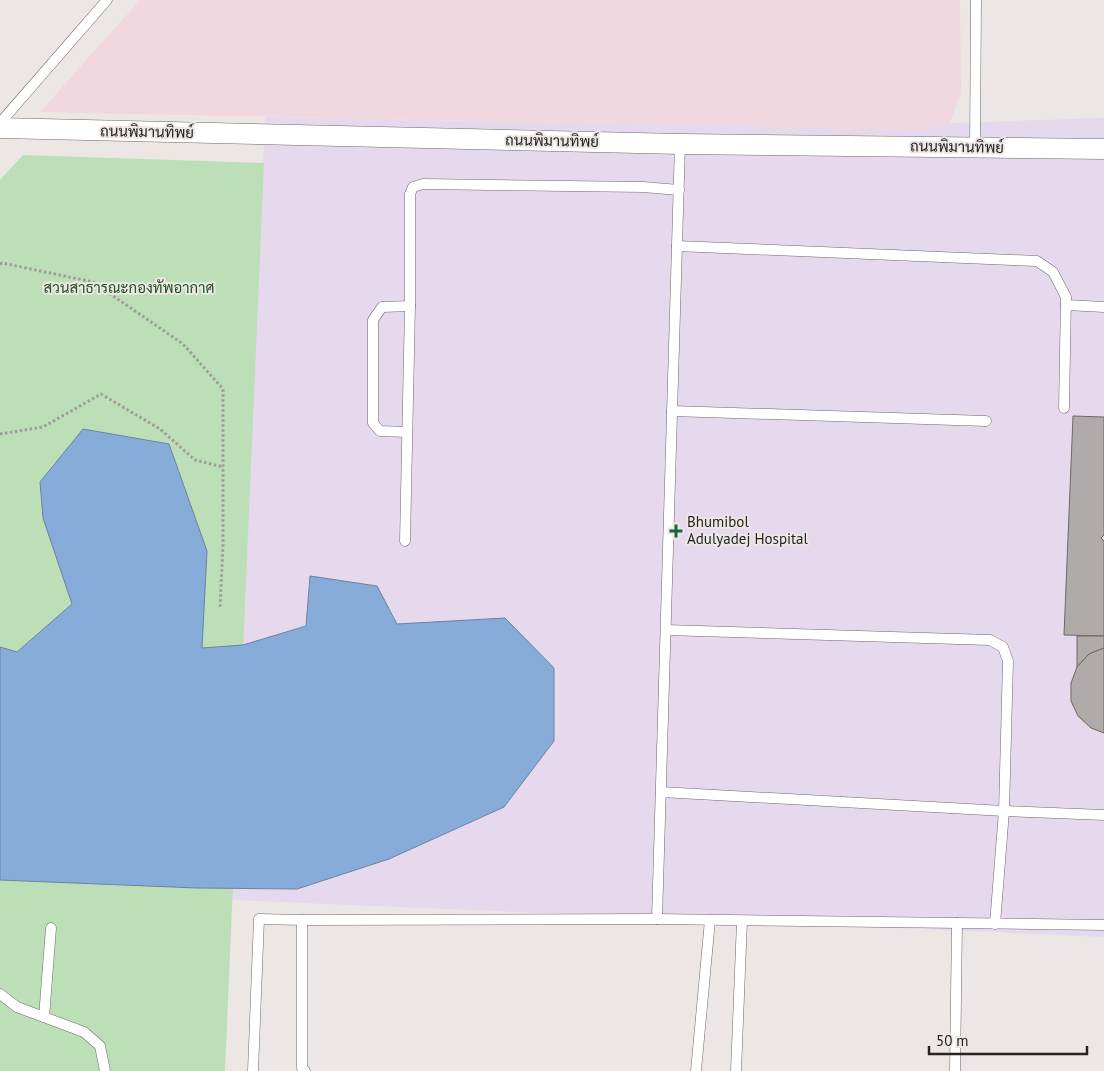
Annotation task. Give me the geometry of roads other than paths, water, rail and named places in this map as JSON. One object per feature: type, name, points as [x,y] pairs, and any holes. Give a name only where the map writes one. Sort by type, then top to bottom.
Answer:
[{"type":"street","name":"ถนนพิมานทิพย์","points":[[0,128],[680,144],[1104,149]]},
{"type":"lane","points":[[0,123],[107,0]]},
{"type":"lane","points":[[975,148],[976,0]]},
{"type":"lane","points":[[657,919],[680,144]]},
{"type":"lane","points":[[405,541],[410,306],[410,194],[413,187],[423,184],[634,187],[679,190]]},
{"type":"lane","points":[[677,246],[1037,261],[1053,272],[1066,297],[1064,408]]},
{"type":"lane","points":[[1066,305],[1104,307]]},
{"type":"lane","points":[[407,432],[380,431],[373,423],[373,320],[382,308],[410,306]]},
{"type":"lane","points":[[672,412],[986,421]]},
{"type":"lane","points":[[666,630],[990,640],[1003,647],[1008,662],[1004,811],[995,924]]},
{"type":"lane","points":[[661,792],[1104,815]]},
{"type":"lane","points":[[252,1071],[259,918],[302,920],[657,919],[1104,925]]},
{"type":"lane","points":[[302,920],[302,1068],[305,1071]]},
{"type":"lane","points":[[696,1071],[710,920]]},
{"type":"lane","points":[[736,1071],[742,920]]},
{"type":"lane","points":[[955,1071],[957,923]]},
{"type":"lane","points":[[44,1017],[51,928]]},
{"type":"lane","points":[[0,994],[17,1007],[84,1032],[100,1046],[104,1071]]},
{"type":"water","points":[[83,429],[169,444],[207,551],[202,648],[243,645],[306,626],[310,576],[377,586],[397,624],[505,618],[554,668],[554,741],[504,807],[389,859],[297,889],[197,888],[0,880],[0,647],[17,652],[72,604],[43,518],[40,482]]},
{"type":"place","name":"Bhumibol Adulyadej Hospital","points":[[676,531]]},
{"type":"park label","name":"สวนสาธารณะกองทัพอากาศ","points":[[129,288]]}]
